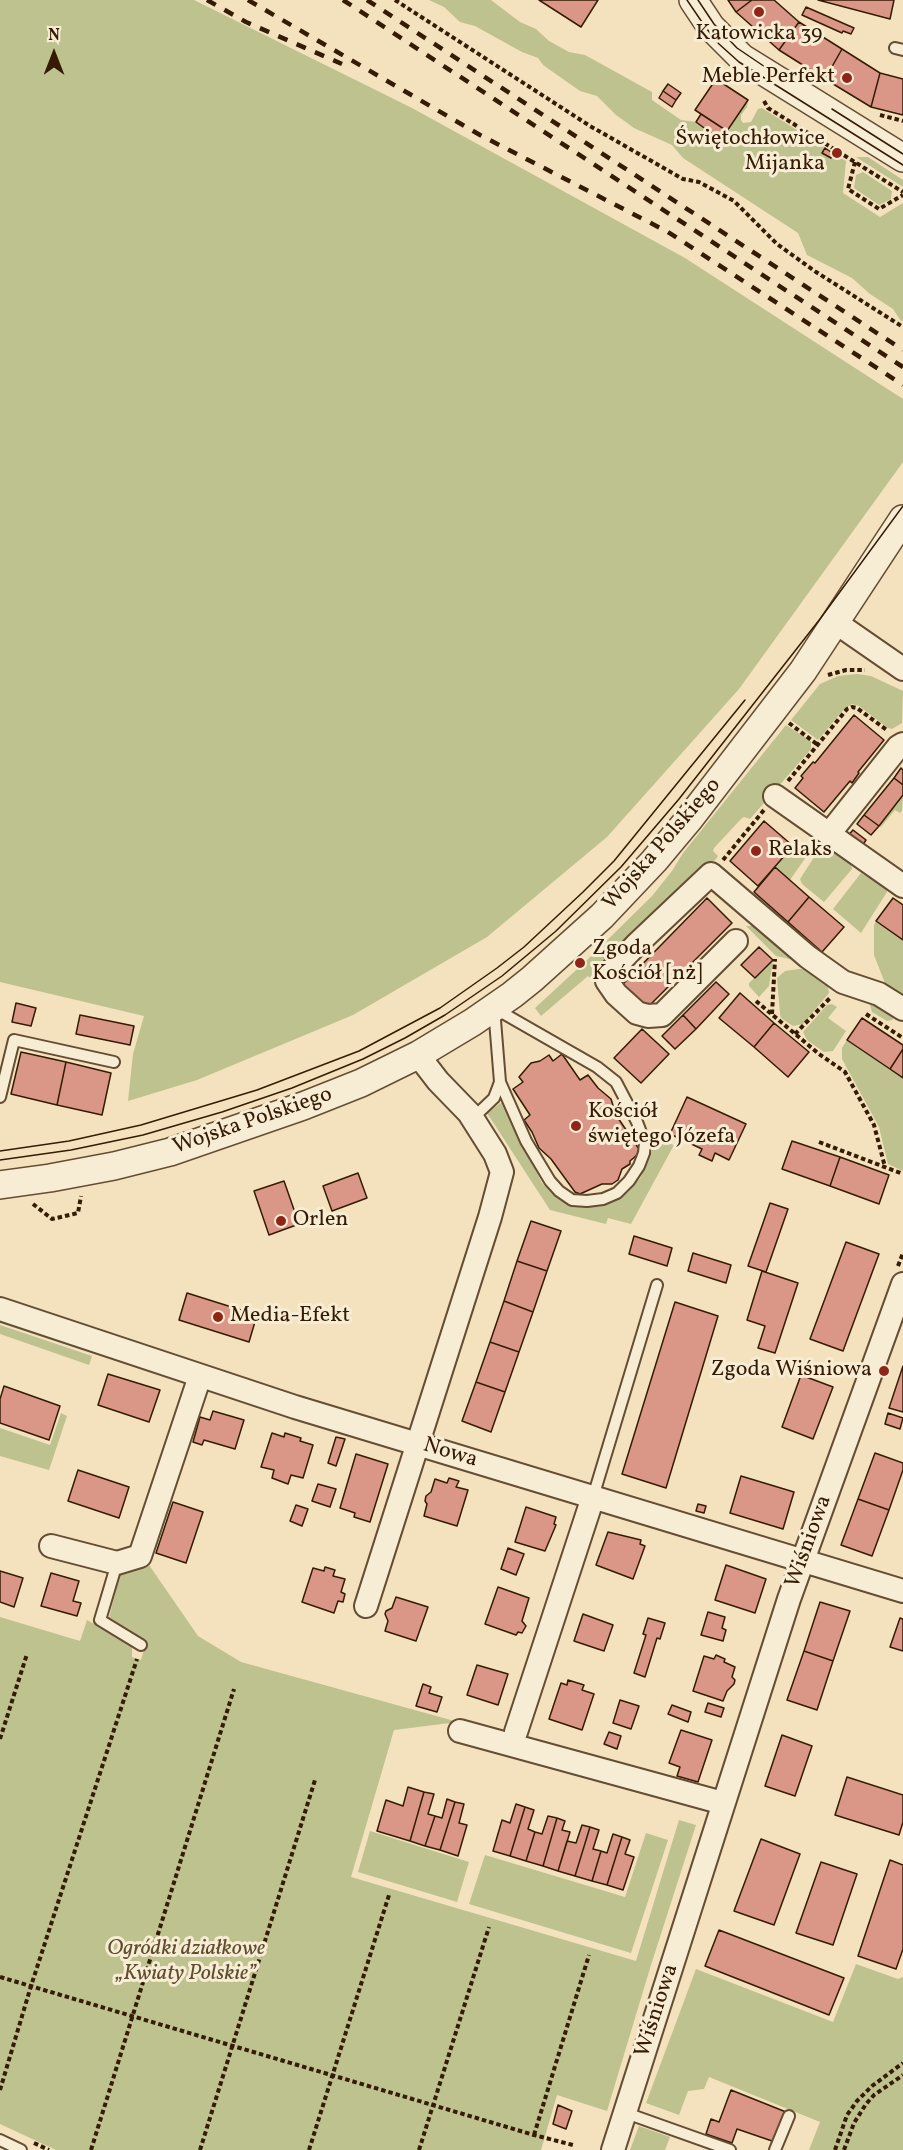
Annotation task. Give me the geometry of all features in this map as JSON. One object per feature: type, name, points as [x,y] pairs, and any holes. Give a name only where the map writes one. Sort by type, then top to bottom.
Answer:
[{"type":"street","points":[[693,0],[711,27],[742,58],[903,158]]},
{"type":"street","name":"Wojska Polskiego","points":[[0,1185],[114,1166],[189,1146],[303,1106],[361,1083],[418,1055],[494,1008],[574,943],[654,861],[803,671],[903,519]]},
{"type":"street","points":[[835,622],[903,669]]},
{"type":"street","points":[[829,834],[898,747],[897,739]]},
{"type":"street","points":[[775,796],[903,886]]},
{"type":"street","points":[[736,941],[662,1015],[648,1016],[637,1012],[616,994],[607,981],[612,970],[636,945],[711,874],[808,957],[843,982],[879,994],[903,1009]]},
{"type":"street","points":[[366,1606],[490,1218],[502,1172],[495,1154],[473,1118],[418,1055]]},
{"type":"street","name":"Wiśniowa","points":[[613,2150],[723,1803],[803,1561],[903,1284]]},
{"type":"street","name":"Nowa","points":[[0,1309],[200,1376],[903,1591]]},
{"type":"street","points":[[51,1546],[117,1563],[140,1556],[200,1376]]},
{"type":"street","points":[[516,1732],[593,1497]]},
{"type":"street","points":[[460,1731],[723,1803]]},
{"type":"lane","points":[[494,1008],[597,1067],[616,1082],[645,1143],[639,1166],[629,1181],[617,1192],[603,1199],[572,1200],[550,1181],[526,1141],[500,1082],[494,1008]]},
{"type":"lane","points":[[0,1097],[14,1040],[114,1062]]},
{"type":"lane","points":[[473,1118],[494,1098],[500,1082]]},
{"type":"lane","points":[[593,1497],[657,1285]]},
{"type":"lane","points":[[117,1563],[100,1620],[141,1645]]},
{"type":"lane","points":[[626,2113],[730,2150]]},
{"type":"lane","points":[[775,2150],[789,2116]]},
{"type":"lane","points":[[0,2140],[21,2150]]},
{"type":"path","points":[[394,0],[590,126],[683,179],[699,182],[734,201],[777,244],[816,272],[903,327]]},
{"type":"path","points":[[872,113],[903,121]]},
{"type":"path","points":[[855,162],[848,189],[879,209],[903,195]]},
{"type":"path","points":[[822,678],[846,670],[868,670]]},
{"type":"path","points":[[711,874],[848,709],[852,707],[897,739]]},
{"type":"path","points":[[791,724],[818,745]]},
{"type":"path","points":[[772,1014],[775,958]]},
{"type":"path","points":[[795,1034],[843,982]]},
{"type":"path","points":[[756,1001],[845,1072],[874,1125],[885,1167]]},
{"type":"path","points":[[865,1013],[903,1038]]},
{"type":"path","points":[[819,1142],[903,1174]]},
{"type":"path","points":[[31,1203],[52,1218],[78,1213],[81,1194]]},
{"type":"path","points":[[0,2090],[31,1986],[141,1645]]},
{"type":"path","points":[[0,1739],[27,1654]]},
{"type":"path","points":[[91,2150],[234,1689]]},
{"type":"path","points":[[200,2150],[315,1780]]},
{"type":"path","points":[[309,2150],[389,1895]]},
{"type":"path","points":[[419,2150],[489,1927]]},
{"type":"path","points":[[534,2135],[589,1954]]},
{"type":"path","points":[[0,1977],[573,2145]]},
{"type":"path","points":[[835,2150],[847,2115],[856,2101],[903,2063]]},
{"type":"path","points":[[844,2150],[854,2123],[862,2110],[874,2096],[903,2074]]},
{"type":"green space","points":[[0,0],[194,0],[412,108],[685,258],[903,399],[903,462],[739,689],[607,837],[487,937],[353,1015],[197,1080],[128,1101],[133,1054],[144,1016],[0,982]]},
{"type":"green space","points":[[429,0],[491,0],[520,22],[536,29],[549,41],[569,52],[585,55],[652,92],[652,100],[681,120],[696,122],[721,141],[748,100],[747,107],[741,115],[743,123],[751,122],[758,109],[762,108],[824,147],[823,153],[831,158],[834,154],[846,161],[843,193],[880,217],[903,203],[903,321],[893,309],[870,294],[852,278],[807,255],[798,233],[683,158],[672,145],[634,128],[616,115],[597,96],[580,91],[543,65],[538,58],[522,52],[475,26],[460,22],[444,7]]},
{"type":"green space","points":[[856,157],[868,157],[903,180],[903,187]]},
{"type":"green space","points":[[863,172],[892,191],[891,199],[879,205],[854,188],[856,175]]},
{"type":"green space","points":[[857,674],[871,676],[903,691],[902,723],[892,729],[888,728],[859,706],[852,704],[844,709],[818,740],[791,720],[820,684],[838,676]]},
{"type":"green space","points":[[786,725],[811,741],[811,749],[750,819],[744,817],[741,819],[714,848],[713,851],[718,856],[716,859],[602,968],[621,1005],[588,976],[541,1016],[535,1008],[652,896],[683,853]]},
{"type":"green space","points":[[903,795],[902,811],[900,813],[895,810],[881,827],[879,826]]},
{"type":"green space","points":[[822,845],[851,864],[852,869],[824,902],[802,884],[800,879]]},
{"type":"green space","points":[[793,846],[806,857],[790,880],[775,867]]},
{"type":"green space","points":[[861,873],[887,889],[887,892],[861,933],[833,909]]},
{"type":"green space","points":[[754,892],[804,936],[799,942],[753,897]]},
{"type":"green space","points":[[876,921],[903,940],[903,999],[888,991],[874,955]]},
{"type":"green space","points":[[746,926],[762,926],[807,963],[776,956]]},
{"type":"green space","points":[[773,960],[769,986],[759,997],[749,983]]},
{"type":"green space","points":[[806,968],[828,987],[829,993],[803,1024],[793,1026],[781,1018],[777,978],[785,971]]},
{"type":"green space","points":[[874,1000],[896,1015],[892,1020],[887,1021],[872,1012],[870,1005]]},
{"type":"green space","points":[[832,1004],[837,1007],[828,1018],[846,1031],[833,1051],[824,1052],[807,1040],[803,1032],[827,1005]]},
{"type":"green space","points":[[847,1040],[903,1078],[903,1171],[888,1164],[879,1127],[842,1059],[842,1048]]},
{"type":"green space","points":[[502,1102],[542,1183],[552,1194],[577,1206],[597,1207],[614,1202],[628,1192],[641,1177],[653,1148],[653,1139],[674,1145],[631,1224],[608,1218],[606,1224],[550,1210],[487,1113]]},
{"type":"green space","points":[[0,1325],[92,1356],[89,1365],[0,1334]]},
{"type":"green space","points":[[61,1413],[67,1416],[49,1470],[0,1456],[0,1428],[50,1445]]},
{"type":"green space","name":"Ogródki działkowe „Kwiaty Polskie”","points":[[149,1565],[198,1636],[241,1662],[458,1722],[394,1730],[351,1877],[636,1961],[679,1820],[696,1825],[607,2111],[557,2095],[541,2150],[56,2150],[0,2124],[0,1617],[80,1641],[87,1620],[132,1646],[132,1657],[141,1660],[146,1643],[109,1618],[120,1573]]},
{"type":"green space","points":[[370,1831],[469,1862],[457,1902],[358,1872]]},
{"type":"green space","points":[[646,1833],[668,1840],[631,1953],[469,1904],[485,1855],[625,1897]]},
{"type":"green space","points":[[856,1964],[898,1979],[903,1977],[903,2150],[809,2150],[820,2122],[709,2077],[704,2089],[688,2091],[679,2115],[646,2103],[696,1969],[833,2022]]},
{"type":"green space","points":[[639,2126],[670,2137],[665,2150],[630,2150]]},
{"type":"building","points":[[539,0],[598,0],[581,27]]},
{"type":"building","points":[[728,0],[752,0],[736,12]]},
{"type":"building","points":[[752,0],[774,0],[799,22],[779,50],[736,12]]},
{"type":"building","points":[[818,0],[894,0],[890,19]]},
{"type":"building","points":[[806,7],[854,28],[851,34],[843,31],[842,33],[802,15]]},
{"type":"building","points":[[799,22],[842,49],[825,79],[779,50]]},
{"type":"building","points":[[842,49],[880,73],[871,107],[825,79]]},
{"type":"building","points":[[880,73],[903,79],[903,115],[871,107]]},
{"type":"building","points":[[716,79],[748,100],[727,131],[695,110]]},
{"type":"building","points":[[668,84],[681,93],[676,100],[663,91]]},
{"type":"building","points":[[663,91],[676,100],[672,107],[659,98]]},
{"type":"building","points":[[701,114],[727,131],[722,141],[696,122]]},
{"type":"building","points":[[825,148],[834,154],[831,158],[822,153]]},
{"type":"building","points":[[854,715],[884,740],[852,783],[850,781],[824,812],[795,788],[803,778],[801,776],[813,762],[815,763]]},
{"type":"building","points":[[901,768],[903,770],[903,785],[894,778]]},
{"type":"building","points":[[894,778],[903,785],[903,795],[879,826],[864,815]]},
{"type":"building","points":[[864,815],[879,826],[871,835],[857,824]]},
{"type":"building","points":[[764,821],[793,846],[758,886],[730,861]]},
{"type":"building","points":[[853,830],[866,840],[860,849],[846,838]]},
{"type":"building","points":[[775,867],[809,897],[788,922],[754,892]]},
{"type":"building","points":[[809,897],[844,927],[822,952],[788,922]]},
{"type":"building","points":[[707,898],[732,923],[646,1009],[622,985]]},
{"type":"building","points":[[893,898],[903,905],[903,940],[876,921]]},
{"type":"building","points":[[759,947],[773,960],[755,978],[741,965]]},
{"type":"building","points":[[716,982],[729,994],[696,1029],[683,1015]]},
{"type":"building","points":[[740,993],[774,1023],[754,1047],[719,1018]]},
{"type":"building","points":[[16,1003],[36,1008],[31,1026],[12,1022]]},
{"type":"building","points":[[80,1015],[134,1026],[130,1045],[76,1034]]},
{"type":"building","points":[[683,1015],[696,1029],[675,1049],[662,1036]]},
{"type":"building","points":[[862,1018],[903,1045],[903,1049],[890,1069],[847,1040]]},
{"type":"building","points":[[774,1023],[809,1052],[788,1077],[754,1047]]},
{"type":"building","points":[[642,1029],[669,1054],[641,1083],[614,1058]]},
{"type":"building","points":[[903,1049],[903,1078],[890,1069]]},
{"type":"building","points":[[21,1052],[66,1062],[57,1105],[11,1094]]},
{"type":"building","name":"Kościół świętego Józefa","points":[[562,1054],[580,1080],[588,1075],[611,1099],[616,1115],[639,1149],[630,1164],[622,1169],[618,1180],[580,1194],[575,1192],[551,1159],[539,1148],[524,1120],[530,1115],[513,1089],[523,1082],[519,1077],[531,1063],[540,1061],[549,1055],[553,1061]]},
{"type":"building","points":[[66,1062],[111,1073],[102,1115],[57,1105]]},
{"type":"building","points":[[687,1097],[746,1124],[729,1160],[715,1153],[712,1161],[699,1155],[702,1149],[670,1134]]},
{"type":"building","points":[[792,1141],[840,1157],[830,1186],[782,1169]]},
{"type":"building","points":[[840,1157],[889,1175],[879,1204],[830,1186]]},
{"type":"building","points":[[358,1173],[367,1198],[332,1211],[323,1186]]},
{"type":"building","points":[[284,1181],[299,1224],[269,1235],[254,1191]]},
{"type":"building","points":[[770,1203],[788,1209],[766,1272],[748,1266]]},
{"type":"building","points":[[531,1221],[561,1231],[547,1271],[517,1261]]},
{"type":"building","points":[[634,1236],[672,1248],[667,1266],[629,1254]]},
{"type":"building","points":[[846,1242],[879,1254],[843,1351],[810,1339]]},
{"type":"building","points":[[693,1253],[731,1265],[726,1283],[688,1271]]},
{"type":"building","points":[[517,1261],[547,1271],[533,1312],[504,1301]]},
{"type":"building","points":[[762,1271],[798,1283],[775,1353],[758,1348],[765,1326],[747,1320]]},
{"type":"building","name":"Media-Efekt","points":[[187,1293],[257,1315],[249,1342],[179,1320]]},
{"type":"building","points":[[504,1301],[533,1312],[519,1352],[490,1342]]},
{"type":"building","points":[[675,1302],[718,1316],[666,1488],[622,1474]]},
{"type":"building","points":[[490,1342],[519,1352],[505,1392],[476,1382]]},
{"type":"building","points":[[903,1366],[903,1412],[889,1408]]},
{"type":"building","points":[[108,1374],[160,1390],[149,1422],[98,1405]]},
{"type":"building","points":[[801,1375],[833,1387],[813,1439],[782,1427]]},
{"type":"building","points":[[476,1382],[505,1392],[491,1432],[462,1421]]},
{"type":"building","points":[[4,1386],[60,1406],[49,1440],[0,1423],[0,1399]]},
{"type":"building","points":[[213,1411],[244,1420],[235,1449],[204,1440],[202,1445],[193,1442],[200,1417],[210,1420]]},
{"type":"building","points":[[888,1413],[903,1418],[900,1429],[885,1424]]},
{"type":"building","points":[[272,1433],[284,1437],[285,1433],[313,1445],[303,1478],[291,1475],[288,1484],[272,1478],[274,1470],[261,1467]]},
{"type":"building","points":[[336,1437],[345,1439],[336,1466],[328,1463]]},
{"type":"building","points":[[875,1453],[903,1463],[903,1470],[889,1510],[858,1499]]},
{"type":"building","points":[[356,1454],[388,1464],[370,1522],[354,1517],[355,1513],[340,1508]]},
{"type":"building","points":[[78,1470],[129,1487],[119,1518],[68,1501]]},
{"type":"building","points":[[741,1476],[794,1492],[783,1529],[730,1513]]},
{"type":"building","points":[[449,1478],[459,1481],[456,1487],[468,1490],[457,1526],[424,1516],[426,1496],[431,1492],[435,1479],[447,1483]]},
{"type":"building","points":[[318,1484],[336,1489],[330,1507],[312,1501]]},
{"type":"building","points":[[858,1499],[889,1510],[872,1556],[841,1545]]},
{"type":"building","points":[[173,1502],[203,1512],[186,1563],[156,1553]]},
{"type":"building","points":[[698,1504],[706,1506],[704,1513],[696,1511]]},
{"type":"building","points":[[296,1505],[308,1509],[302,1526],[290,1521]]},
{"type":"building","points":[[526,1507],[556,1517],[554,1524],[556,1525],[545,1551],[515,1542]]},
{"type":"building","points":[[608,1532],[641,1540],[640,1544],[645,1546],[633,1579],[596,1565]]},
{"type":"building","points":[[508,1548],[524,1554],[516,1575],[501,1569]]},
{"type":"building","points":[[726,1565],[766,1579],[755,1613],[715,1600]]},
{"type":"building","points":[[325,1567],[335,1570],[333,1576],[345,1579],[341,1592],[345,1594],[343,1602],[338,1601],[334,1613],[302,1602],[313,1568],[324,1571]]},
{"type":"building","points":[[0,1571],[23,1578],[14,1607],[0,1602]]},
{"type":"building","points":[[51,1573],[79,1581],[73,1601],[81,1603],[77,1616],[41,1606]]},
{"type":"building","points":[[498,1587],[529,1598],[522,1621],[526,1626],[522,1633],[518,1632],[516,1635],[485,1624]]},
{"type":"building","points":[[396,1597],[428,1607],[416,1641],[385,1631],[388,1621],[385,1614],[392,1608]]},
{"type":"building","points":[[820,1602],[850,1611],[833,1661],[804,1651]]},
{"type":"building","points":[[708,1612],[725,1617],[722,1628],[726,1630],[723,1641],[701,1635]]},
{"type":"building","points":[[583,1614],[613,1625],[604,1651],[574,1641]]},
{"type":"building","points":[[648,1618],[665,1623],[660,1639],[657,1638],[645,1677],[634,1673],[646,1635],[643,1634]]},
{"type":"building","points":[[900,1618],[903,1619],[903,1651],[890,1647]]},
{"type":"building","points":[[804,1651],[833,1661],[817,1710],[787,1700]]},
{"type":"building","points":[[716,1655],[735,1667],[732,1677],[735,1680],[734,1684],[727,1691],[723,1701],[693,1691],[704,1656],[714,1659]]},
{"type":"building","points":[[477,1665],[508,1674],[498,1705],[467,1695]]},
{"type":"building","points":[[568,1680],[584,1685],[582,1690],[594,1694],[582,1730],[549,1719],[561,1683],[567,1685]]},
{"type":"building","points":[[423,1684],[431,1687],[429,1693],[442,1697],[437,1712],[416,1706]]},
{"type":"building","points":[[620,1700],[639,1706],[631,1729],[613,1723]]},
{"type":"building","points":[[708,1703],[724,1708],[721,1717],[705,1712]]},
{"type":"building","points":[[672,1705],[691,1712],[688,1722],[668,1714]]},
{"type":"building","points":[[681,1730],[712,1740],[698,1782],[677,1776],[680,1767],[669,1763]]},
{"type":"building","points":[[609,1732],[621,1736],[617,1749],[604,1744]]},
{"type":"building","points":[[782,1735],[812,1746],[795,1796],[765,1786]]},
{"type":"building","points":[[847,1777],[903,1795],[903,1822],[899,1835],[835,1815]]},
{"type":"building","points":[[408,1787],[424,1792],[410,1841],[377,1831],[386,1800],[403,1806]]},
{"type":"building","points":[[424,1792],[434,1794],[428,1814],[435,1816],[425,1846],[410,1841]]},
{"type":"building","points":[[447,1799],[455,1802],[440,1850],[425,1846],[435,1816],[442,1818]]},
{"type":"building","points":[[455,1802],[464,1804],[459,1823],[467,1825],[458,1856],[440,1850]]},
{"type":"building","points":[[516,1804],[525,1807],[510,1856],[493,1851],[502,1820],[510,1823]]},
{"type":"building","points":[[525,1807],[534,1810],[528,1829],[535,1832],[526,1861],[510,1856]]},
{"type":"building","points":[[548,1816],[557,1818],[543,1866],[526,1861],[535,1832],[542,1834]]},
{"type":"building","points":[[557,1818],[565,1821],[562,1830],[570,1832],[558,1871],[543,1866]]},
{"type":"building","points":[[582,1825],[590,1827],[575,1876],[558,1871],[567,1841],[576,1843]]},
{"type":"building","points":[[590,1827],[599,1830],[593,1849],[601,1851],[592,1881],[575,1876]]},
{"type":"building","points":[[613,1834],[622,1837],[607,1885],[592,1881],[601,1851],[607,1853]]},
{"type":"building","points":[[622,1837],[630,1840],[625,1854],[634,1857],[623,1890],[607,1885]]},
{"type":"building","points":[[761,1839],[800,1854],[774,1925],[734,1911]]},
{"type":"building","points":[[890,1860],[903,1865],[903,1949],[896,1969],[858,1956]]},
{"type":"building","points":[[821,1862],[857,1874],[833,1945],[796,1933]]},
{"type":"building","points":[[719,1930],[844,1978],[829,2015],[705,1966]]},
{"type":"building","points":[[731,2090],[786,2112],[775,2142],[737,2129],[732,2143],[706,2134],[711,2119],[719,2122]]},
{"type":"building","points":[[558,2105],[572,2111],[566,2129],[553,2124]]},
{"type":"tram line","points":[[687,0],[719,44],[739,62],[903,165]]},
{"type":"tram line","points":[[698,0],[714,24],[737,48],[771,71]]},
{"type":"tram line","points":[[832,109],[903,154]]},
{"type":"tram line","points":[[0,1160],[71,1150],[143,1135],[222,1112],[292,1088],[363,1059],[405,1038],[445,1015],[502,976],[556,931],[621,867],[679,799],[820,619],[903,506]]},
{"type":"tram line","points":[[0,1151],[69,1141],[141,1125],[257,1090],[359,1051],[440,1008],[524,947],[614,861],[745,700]]},
{"type":"railway","points":[[207,0],[246,22],[342,64]]},
{"type":"railway","points":[[248,0],[480,135],[668,232],[903,385]]},
{"type":"railway","points":[[343,0],[903,367]]},
{"type":"railway","points":[[367,0],[903,350]]},
{"type":"place","name":"Katowicka 39","points":[[759,12]]},
{"type":"place","name":"Meble Perfekt","points":[[847,78]]},
{"type":"place","name":"Świętochłowice Mijanka","points":[[837,153]]},
{"type":"place","name":"Relaks","points":[[756,851]]},
{"type":"place","name":"Zgoda Kościół [nż]","points":[[580,963]]},
{"type":"place","name":"Kościół świętego Józefa","points":[[576,1126]]},
{"type":"place","name":"Orlen","points":[[281,1221]]},
{"type":"place","name":"Media-Efekt","points":[[218,1317]]},
{"type":"place","name":"Zgoda Wiśniowa","points":[[884,1371]]}]
